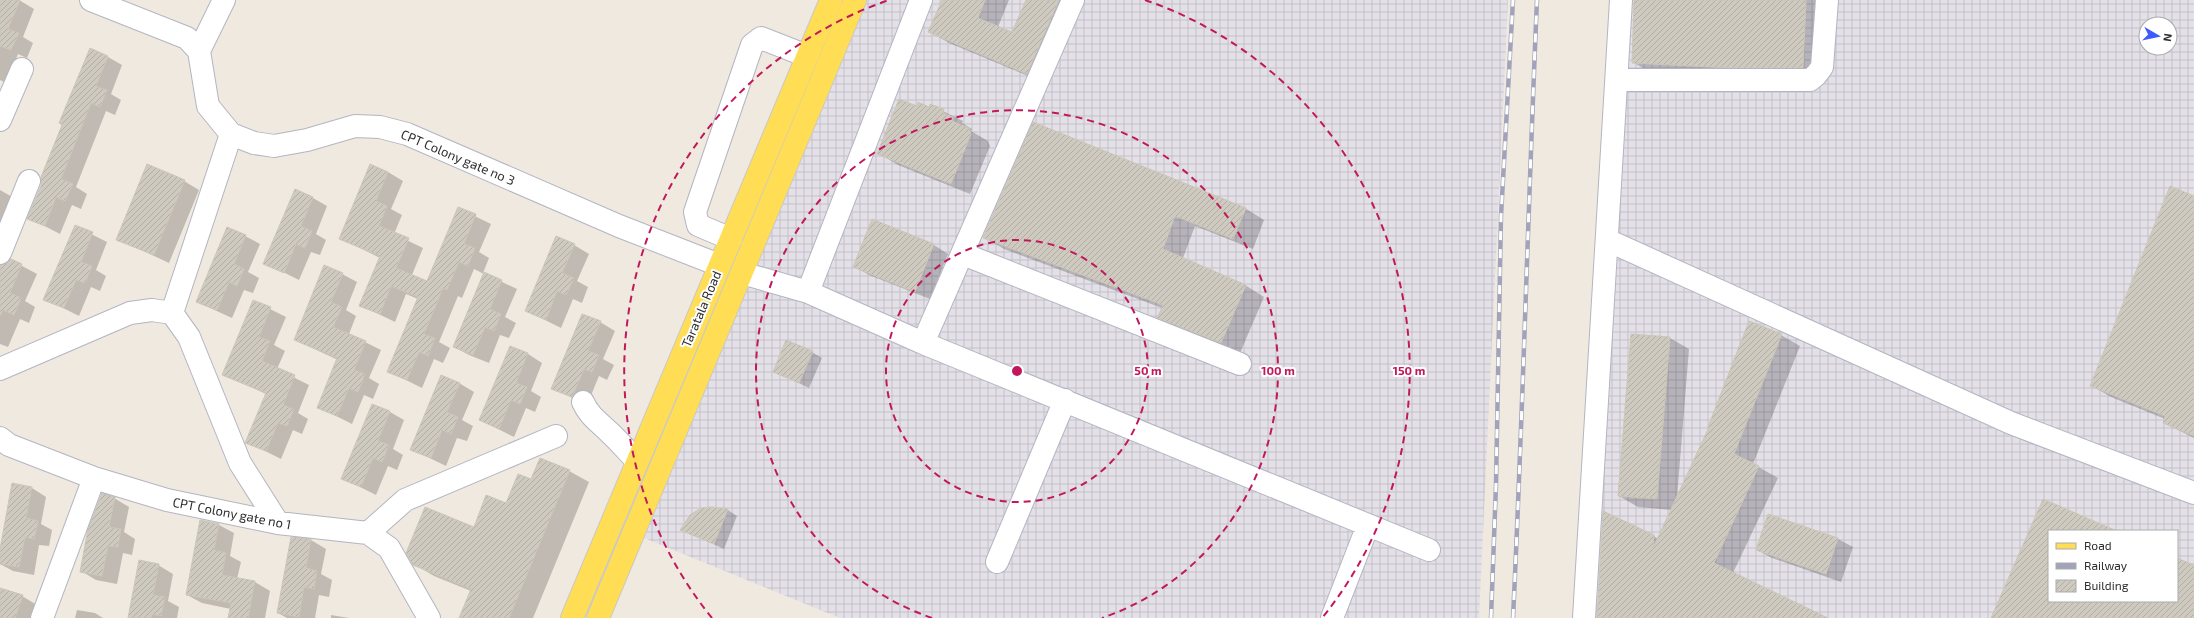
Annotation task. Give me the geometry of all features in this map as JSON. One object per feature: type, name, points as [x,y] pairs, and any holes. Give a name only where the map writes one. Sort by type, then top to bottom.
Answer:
[{"type":"main road","name":"Taratala Road","points":[[572,618],[831,0]]},
{"type":"main road","points":[[598,618],[855,0]]},
{"type":"street","points":[[91,0],[187,38],[199,51],[224,0]]},
{"type":"street","points":[[808,292],[921,0]]},
{"type":"street","points":[[923,343],[1073,0]]},
{"type":"street","points":[[1584,618],[1621,0]]},
{"type":"street","points":[[1617,80],[1810,80],[1816,75],[1822,66],[1827,0]]},
{"type":"street","points":[[731,239],[698,225],[695,212],[752,45],[761,38],[807,56]]},
{"type":"street","name":"CPT Colony gate no 3","points":[[199,51],[208,106],[231,134],[254,143],[274,146],[307,140],[356,126],[380,127],[407,134],[619,226],[719,265]]},
{"type":"street","points":[[0,120],[22,68]]},
{"type":"street","points":[[172,313],[231,134]]},
{"type":"street","points":[[0,253],[29,181]]},
{"type":"street","points":[[1607,240],[2011,423],[2194,493]]},
{"type":"street","points":[[963,254],[1240,364]]},
{"type":"street","points":[[742,272],[808,292],[923,343],[1430,550]]},
{"type":"street","points":[[0,369],[130,313],[152,310],[172,313],[188,337],[240,463],[278,523]]},
{"type":"street","points":[[997,562],[1064,400]]},
{"type":"street","points":[[583,402],[587,412],[637,461]]},
{"type":"street","points":[[368,533],[405,500],[556,436]]},
{"type":"street","name":"CPT Colony gate no 1","points":[[0,438],[9,445],[94,478],[167,500],[278,523],[368,533],[389,548],[429,618]]},
{"type":"street","points":[[42,618],[94,478]]},
{"type":"street","points":[[1332,618],[1368,525]]},
{"type":"shaded area","points":[[861,0],[1508,0],[1479,618],[840,618],[644,538]]},
{"type":"shaded area","points":[[1628,0],[2194,0],[2194,618],[1594,618],[1618,243]]},
{"type":"building","points":[[0,0],[20,0],[8,29],[19,33],[11,50],[0,46]]},
{"type":"building","points":[[942,0],[985,0],[978,18],[1012,32],[1026,0],[1059,0],[1027,74],[928,32]]},
{"type":"building","points":[[1634,0],[1806,0],[1803,68],[1729,68],[1632,63]]},
{"type":"building","points":[[90,48],[108,56],[96,86],[107,90],[100,107],[91,103],[61,179],[73,184],[65,201],[56,197],[45,226],[27,219],[41,186],[41,177],[62,125],[59,123]]},
{"type":"building","points":[[899,99],[917,106],[918,102],[929,107],[930,104],[944,109],[943,113],[953,117],[952,121],[969,128],[971,134],[951,184],[877,154]]},
{"type":"building","points":[[1033,122],[1246,208],[1233,239],[1175,216],[1163,249],[1246,285],[1221,343],[1157,318],[1163,305],[983,238]]},
{"type":"building","points":[[147,164],[185,180],[154,255],[116,240]]},
{"type":"building","points":[[370,164],[388,172],[376,201],[387,206],[379,226],[409,238],[396,268],[427,281],[458,207],[476,214],[464,244],[475,248],[468,266],[459,262],[447,290],[443,288],[424,334],[435,338],[428,356],[419,352],[407,380],[387,372],[418,297],[391,286],[380,314],[359,306],[380,256],[339,239]]},
{"type":"building","points":[[2170,186],[2194,196],[2194,436],[2163,423],[2165,416],[2090,386]]},
{"type":"building","points":[[295,189],[313,197],[301,226],[312,231],[305,248],[296,244],[284,273],[263,264]]},
{"type":"building","points":[[872,219],[934,244],[915,292],[853,267]]},
{"type":"building","points":[[75,225],[93,232],[81,262],[92,266],[85,283],[76,280],[64,308],[43,300]]},
{"type":"building","points":[[227,227],[246,235],[234,264],[244,269],[237,286],[229,282],[217,310],[196,302]]},
{"type":"building","points":[[556,236],[575,244],[562,273],[574,278],[566,295],[557,291],[546,320],[525,311]]},
{"type":"building","points":[[11,259],[22,264],[10,293],[21,298],[14,315],[3,310],[0,316],[0,265],[7,263]]},
{"type":"building","points":[[324,265],[343,273],[331,302],[342,307],[333,327],[366,341],[354,370],[365,374],[358,392],[349,388],[337,416],[317,408],[337,358],[294,340]]},
{"type":"building","points":[[484,272],[502,280],[490,309],[501,314],[494,331],[485,327],[473,355],[453,347]]},
{"type":"building","points":[[253,300],[271,307],[259,337],[270,341],[262,361],[295,375],[283,405],[294,409],[287,426],[278,423],[266,451],[245,443],[266,393],[222,375]]},
{"type":"building","points":[[582,314],[601,321],[588,351],[599,355],[592,372],[584,369],[572,397],[551,389]]},
{"type":"building","points":[[1749,321],[1782,334],[1734,454],[1759,466],[1714,563],[1828,618],[1597,618],[1603,511],[1654,535],[1653,548],[1709,427]]},
{"type":"building","points":[[1631,334],[1670,337],[1657,499],[1618,496]]},
{"type":"building","points":[[786,340],[813,351],[799,383],[773,372]]},
{"type":"building","points":[[510,346],[528,353],[516,383],[527,387],[520,404],[511,400],[499,429],[479,420]]},
{"type":"building","points":[[441,375],[460,383],[447,412],[458,417],[451,434],[442,430],[431,458],[410,450]]},
{"type":"building","points":[[372,404],[390,411],[378,441],[389,445],[382,462],[373,458],[361,487],[341,479]]},
{"type":"building","points":[[540,458],[570,470],[509,618],[459,618],[471,589],[413,565],[406,553],[425,507],[474,527],[486,495],[506,503],[518,474],[531,479]]},
{"type":"building","points":[[12,483],[32,487],[26,518],[38,521],[34,539],[25,537],[19,567],[0,564],[0,549]]},
{"type":"building","points":[[102,493],[115,497],[109,527],[121,529],[118,547],[108,546],[102,576],[80,572],[88,529]]},
{"type":"building","points":[[2043,499],[2115,530],[2048,530],[2048,602],[2178,602],[2178,558],[2194,565],[2194,618],[1991,618]]},
{"type":"building","points":[[712,507],[728,509],[714,544],[680,530],[690,515],[701,508]]},
{"type":"building","points":[[1768,514],[1838,538],[1826,574],[1756,550]]},
{"type":"building","points":[[200,520],[219,524],[214,550],[226,553],[222,575],[255,581],[248,618],[228,618],[231,603],[186,595]]},
{"type":"building","points":[[291,537],[311,539],[306,568],[317,571],[314,589],[304,587],[299,617],[277,613]]},
{"type":"building","points":[[139,560],[159,564],[153,595],[165,597],[161,616],[152,614],[151,618],[128,618]]},
{"type":"building","points":[[0,588],[23,595],[15,618],[0,618]]},
{"type":"railway","points":[[1491,618],[1496,485],[1501,216],[1513,0]]},
{"type":"railway","points":[[1513,618],[1537,0]]}]
